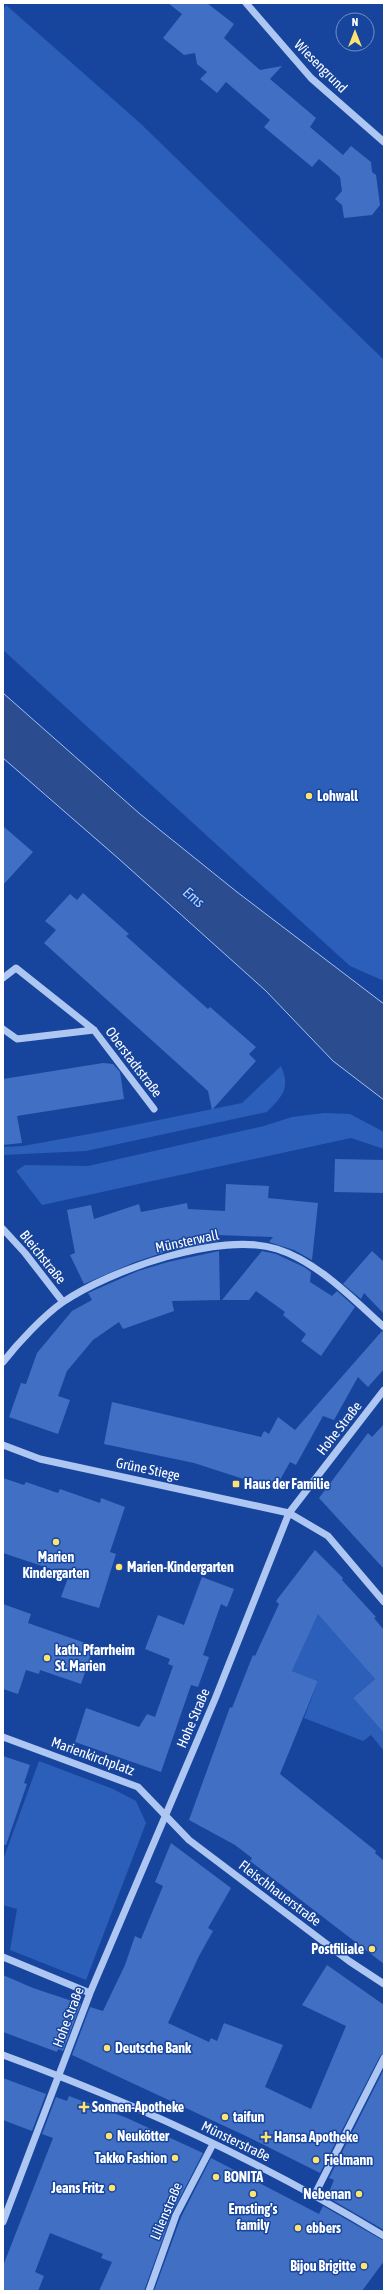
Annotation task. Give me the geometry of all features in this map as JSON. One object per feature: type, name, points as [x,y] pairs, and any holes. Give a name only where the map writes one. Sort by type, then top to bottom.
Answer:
[{"type":"street","name":"Wiesengrund","points":[[246,3],[311,78],[384,142]]},
{"type":"street","name":"Oberstadtstraße","points":[[3,978],[16,968],[94,1030],[154,1109]]},
{"type":"street","name":"Oberstadtstraße","points":[[3,1029],[17,1039],[94,1030]]},
{"type":"street","name":"Bleichstraße","points":[[3,1229],[25,1253],[63,1302]]},
{"type":"street","name":"Münsterwall","points":[[3,1362],[16,1345],[63,1302],[103,1281],[175,1255],[229,1246],[256,1246],[275,1249],[297,1258],[355,1300],[384,1327]]},
{"type":"street","name":"Hohe Straße","points":[[3,2222],[90,1993],[215,1698],[289,1513],[384,1390]]},
{"type":"street","name":"Grüne Stiege","points":[[3,1445],[40,1459],[289,1513],[328,1536],[384,1602]]},
{"type":"street","name":"Marienkirchplatz","points":[[3,1737],[138,1787],[166,1814]]},
{"type":"street","name":"Fleischhauerstraße","points":[[166,1814],[195,1845],[349,1961],[384,1984]]},
{"type":"street","points":[[3,1957],[90,1993]]},
{"type":"street","name":"Münsterstraße","points":[[3,2055],[60,2075],[213,2144],[315,2194],[384,2236]]},
{"type":"street","points":[[315,2194],[384,2058]]},
{"type":"street","name":"Lilienstraße","points":[[149,2291],[176,2215],[213,2144]]},
{"type":"shaded area","points":[[6,5],[140,123],[384,360],[384,981],[350,966],[3,650],[3,11]]},
{"type":"shaded area","points":[[281,1066],[284,1074],[285,1086],[281,1096],[267,1112],[86,1151],[3,1155],[3,1147],[23,1146],[100,1132],[242,1103]]},
{"type":"shaded area","points":[[324,1113],[350,1114],[384,1132],[384,1149],[351,1138],[42,1205],[16,1171],[25,1165],[88,1166],[264,1126],[292,1117]]},
{"type":"shaded area","points":[[318,1612],[375,1679],[353,1698],[379,1727],[384,1723],[384,1751],[371,1735],[363,1741],[304,1718],[318,1681],[292,1671]]},
{"type":"shaded area","points":[[39,1761],[113,1789],[136,1801],[146,1823],[86,1980],[10,1950],[17,1909],[3,1905],[3,1860]]},
{"type":"water","name":"Ems","points":[[3,693],[140,814],[237,892],[384,1004],[384,1100],[333,1061],[266,991],[119,859],[3,758]]},
{"type":"building","points":[[168,3],[207,3],[234,24],[224,38],[260,70],[282,66],[270,79],[316,118],[310,127],[343,155],[351,146],[371,162],[372,172],[376,175],[380,205],[372,215],[344,218],[342,205],[335,199],[342,191],[340,177],[319,159],[312,167],[264,127],[270,120],[226,82],[217,93],[200,79],[207,72],[197,64],[195,53],[184,55],[163,38],[182,14]]},
{"type":"building","points":[[3,826],[33,852],[3,885]]},
{"type":"building","points":[[83,893],[129,934],[126,936],[174,979],[208,1009],[210,1007],[256,1047],[249,1054],[256,1061],[212,1110],[208,1091],[44,943],[56,930],[45,921],[70,894],[77,900]]},
{"type":"building","points":[[103,1063],[113,1064],[120,1072],[124,1099],[17,1116],[22,1143],[3,1145],[3,1079]]},
{"type":"building","points":[[335,1159],[384,1160],[384,1193],[334,1192]]},
{"type":"building","points":[[226,1184],[269,1186],[268,1198],[318,1203],[312,1260],[294,1250],[269,1242],[273,1237],[218,1235],[218,1241],[165,1252],[135,1262],[84,1284],[70,1255],[75,1253],[67,1210],[91,1205],[94,1219],[139,1204],[141,1212],[187,1203],[188,1209],[225,1211]]},
{"type":"building","points":[[219,1251],[220,1300],[172,1301],[174,1311],[123,1329],[119,1322],[93,1340],[67,1371],[58,1396],[70,1400],[58,1434],[9,1417],[21,1383],[26,1384],[37,1353],[72,1311],[92,1300],[88,1293],[138,1271],[168,1262]]},
{"type":"building","points":[[262,1251],[276,1254],[304,1267],[311,1272],[310,1282],[332,1296],[337,1291],[355,1307],[321,1356],[301,1341],[306,1334],[283,1315],[285,1312],[256,1291],[249,1300],[222,1300]]},
{"type":"building","points":[[372,1251],[384,1262],[384,1314],[364,1293],[361,1299],[343,1284]]},
{"type":"building","points":[[382,1331],[384,1332],[384,1369],[368,1387],[358,1377],[334,1420],[323,1416],[296,1465],[290,1462],[275,1489],[194,1463],[104,1444],[112,1402],[261,1437],[264,1431],[269,1434],[278,1417],[295,1430]]},
{"type":"building","points":[[384,1424],[384,1569],[319,1498],[368,1433],[372,1437]]},
{"type":"building","name":"Marien Kindergarten","points":[[3,1478],[24,1485],[26,1482],[58,1493],[60,1489],[100,1503],[101,1498],[125,1507],[110,1552],[116,1554],[99,1608],[61,1597],[69,1575],[3,1553]]},
{"type":"building","points":[[315,1550],[343,1578],[342,1580],[376,1617],[374,1618],[384,1630],[384,1733],[353,1698],[375,1679],[318,1614],[292,1671],[318,1681],[280,1774],[376,1851],[375,1853],[384,1861],[384,1964],[250,1861],[252,1858],[235,1845],[189,1820],[230,1707],[232,1708],[253,1655],[255,1656],[279,1604],[276,1601]]},
{"type":"building","points":[[202,1577],[234,1589],[227,1607],[221,1604],[203,1655],[209,1657],[198,1687],[191,1685],[161,1772],[75,1742],[86,1708],[139,1727],[147,1714],[155,1717],[173,1666],[168,1664],[170,1659],[145,1649],[158,1615],[184,1625]]},
{"type":"building","name":"kath. Pfarrheim St. Marien","points":[[3,1604],[31,1614],[28,1623],[94,1646],[81,1684],[40,1670],[39,1674],[26,1670],[18,1694],[3,1689]]},
{"type":"building","points":[[3,1756],[30,1765],[24,1783],[27,1784],[6,1845],[3,1845]]},
{"type":"building","points":[[171,1843],[231,1888],[208,1928],[213,1931],[199,1956],[168,2023],[209,2042],[211,2038],[217,2041],[224,2023],[283,2045],[265,2087],[311,2109],[346,2026],[302,2005],[327,1965],[384,2005],[384,2053],[380,2056],[320,2173],[248,2137],[72,2055],[90,2007],[103,2011],[125,1965],[135,1936],[141,1939],[163,1886],[155,1882]]},
{"type":"building","points":[[3,1975],[33,1988],[81,2004],[63,2051],[58,2049],[57,2052],[3,2032]]},
{"type":"building","points":[[384,2069],[384,2230],[327,2197],[334,2180],[329,2178]]},
{"type":"building","points":[[3,2078],[46,2094],[32,2131],[3,2120]]},
{"type":"building","points":[[69,2096],[127,2118],[203,2153],[172,2213],[144,2291],[99,2291],[112,2262],[101,2258],[103,2254],[50,2233],[35,2272],[44,2276],[38,2291],[3,2291],[3,2266],[53,2138],[42,2134],[56,2097],[67,2101]]},
{"type":"building","points":[[211,2158],[319,2214],[323,2206],[384,2241],[384,2261],[362,2291],[154,2291],[181,2217]]},
{"type":"place","name":"Lohwall","points":[[309,796]]},
{"type":"place","name":"Haus der Familie","points":[[236,1484]]},
{"type":"place","name":"Marien Kindergarten","points":[[56,1542]]},
{"type":"place","name":"Marien-Kindergarten","points":[[119,1567]]},
{"type":"place","name":"kath. Pfarrheim St. Marien","points":[[47,1658]]},
{"type":"place","name":"Postfiliale","points":[[372,1949]]},
{"type":"place","name":"Deutsche Bank","points":[[107,2048]]},
{"type":"place","name":"Sonnen-Apotheke","points":[[84,2107]]},
{"type":"place","name":"taifun","points":[[225,2117]]},
{"type":"place","name":"Neukötter","points":[[109,2136]]},
{"type":"place","name":"Hansa Apotheke","points":[[266,2137]]},
{"type":"place","name":"Takko Fashion","points":[[175,2158]]},
{"type":"place","name":"Fielmann","points":[[316,2160]]},
{"type":"place","name":"BONITA","points":[[216,2177]]},
{"type":"place","name":"Jeans Fritz","points":[[112,2188]]},
{"type":"place","name":"Ernsting's family","points":[[253,2194]]},
{"type":"place","name":"Nebenan","points":[[359,2194]]},
{"type":"place","name":"ebbers","points":[[298,2228]]},
{"type":"place","name":"Bijou Brigitte","points":[[364,2266]]}]
